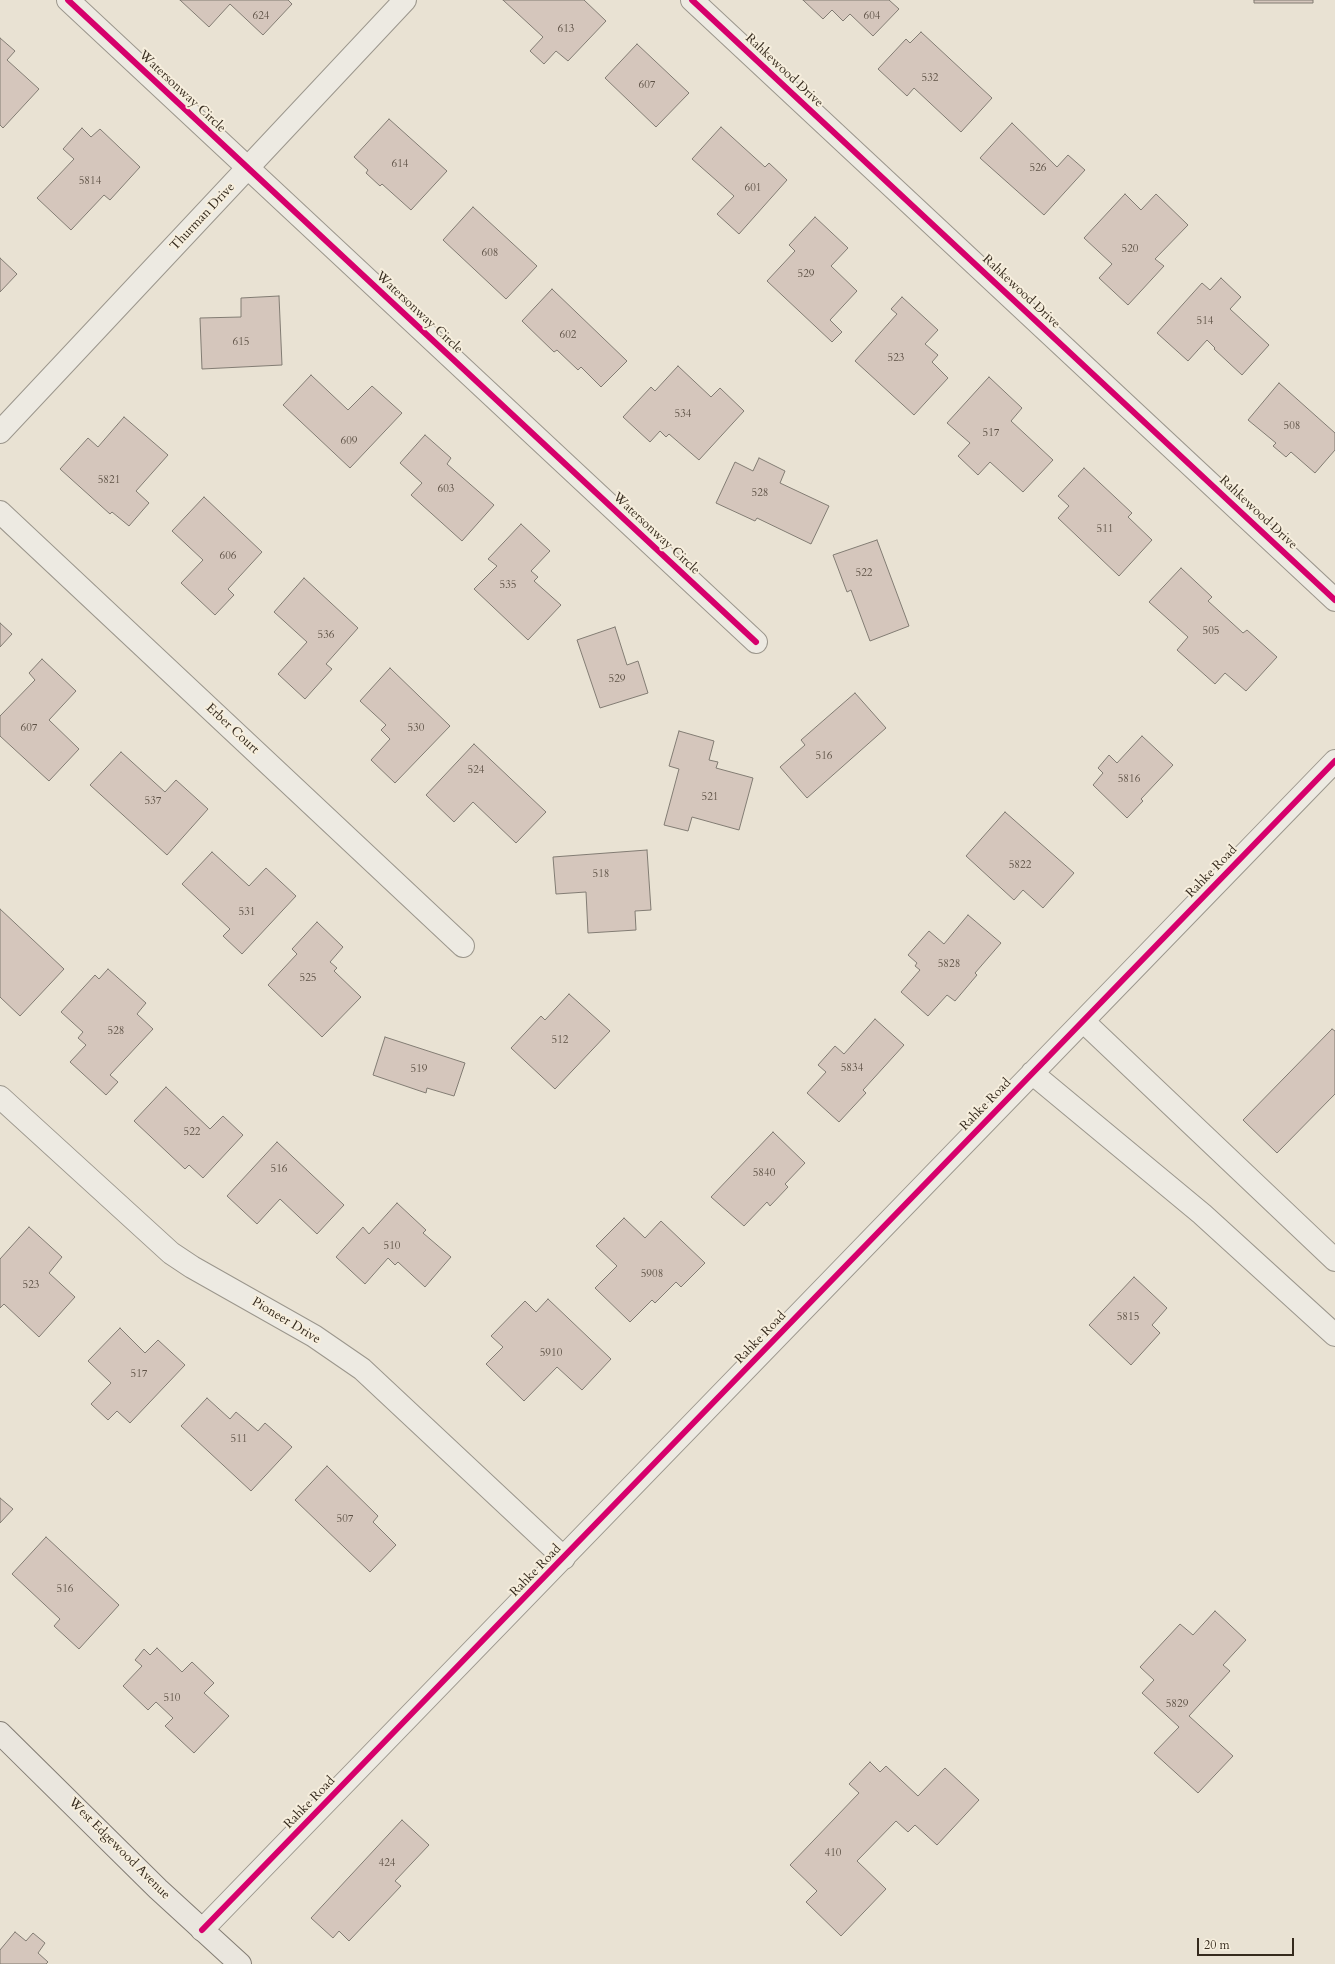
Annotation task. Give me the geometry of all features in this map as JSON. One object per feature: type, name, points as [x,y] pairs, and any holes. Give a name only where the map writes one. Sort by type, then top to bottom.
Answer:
[{"type":"main road","name":"West Edgewood Avenue","points":[[0,1733],[202,1930],[240,1964]]},
{"type":"street","name":"Watersonway Circle","points":[[68,0],[756,642]]},
{"type":"street","name":"Thurman Drive","points":[[0,432],[405,0]]},
{"type":"street","name":"Rahkewood Drive","points":[[692,0],[1335,600]]},
{"type":"street","name":"Erber Court","points":[[0,512],[464,946]]},
{"type":"street","name":"Rahke Road","points":[[202,1930],[1335,761]]},
{"type":"street","points":[[1083,1021],[1335,1260]]},
{"type":"street","points":[[1032,1074],[1202,1214],[1335,1335]]},
{"type":"street","name":"Pioneer Drive","points":[[0,1096],[171,1253],[192,1267],[314,1336],[362,1369],[564,1558]]},
{"type":"building","points":[[180,0],[288,0],[292,4],[263,35],[230,4],[209,27]]},
{"type":"building","points":[[503,0],[584,0],[606,21],[568,61],[556,51],[544,64],[530,51],[543,37]]},
{"type":"building","points":[[803,0],[889,0],[899,9],[873,36],[850,14],[843,21],[832,10],[823,19]]},
{"type":"building","points":[[1254,0],[1313,0],[1313,3],[1254,3]]},
{"type":"building","points":[[921,32],[992,98],[961,132],[914,88],[907,96],[878,69],[906,39],[910,43]]},
{"type":"building","points":[[0,38],[15,51],[7,60],[39,89],[3,128],[0,125]]},
{"type":"building","points":[[637,44],[689,93],[656,127],[605,78]]},
{"type":"building","points":[[389,119],[447,171],[411,210],[382,184],[380,186],[366,173],[368,170],[354,157]]},
{"type":"building","points":[[1012,123],[1057,167],[1068,155],[1085,170],[1044,215],[980,158]]},
{"type":"building","points":[[721,127],[765,167],[769,163],[787,180],[739,234],[717,214],[734,196],[692,159]]},
{"type":"building","points":[[82,128],[91,137],[100,129],[140,167],[110,200],[104,195],[71,230],[37,198],[74,159],[63,149]]},
{"type":"building","points":[[1125,194],[1141,210],[1156,194],[1188,225],[1155,259],[1164,266],[1128,305],[1099,278],[1112,264],[1084,238]]},
{"type":"building","points":[[473,207],[537,266],[506,299],[443,240]]},
{"type":"building","points":[[815,217],[848,248],[831,266],[857,291],[830,320],[842,332],[832,342],[767,281],[795,251],[789,245]]},
{"type":"building","points":[[0,258],[17,274],[0,292]]},
{"type":"building","points":[[1221,278],[1241,297],[1230,309],[1269,345],[1242,375],[1214,349],[1215,348],[1207,340],[1188,361],[1157,333],[1202,283],[1210,290]]},
{"type":"building","points":[[552,289],[627,361],[601,387],[581,367],[578,370],[557,350],[554,352],[522,321]]},
{"type":"building","points":[[279,296],[282,365],[202,369],[200,318],[241,317],[241,298]]},
{"type":"building","points":[[902,297],[938,330],[925,344],[938,355],[932,362],[948,378],[914,415],[855,361],[897,314],[891,309]]},
{"type":"building","points":[[678,366],[711,397],[720,388],[744,411],[699,460],[669,434],[666,437],[660,431],[650,442],[623,417],[651,387],[655,391]]},
{"type":"building","points":[[311,375],[348,410],[372,386],[402,413],[350,468],[283,405]]},
{"type":"building","points":[[989,377],[1022,408],[1011,421],[1053,460],[1023,492],[990,462],[978,475],[958,456],[970,443],[947,423]]},
{"type":"building","points":[[1279,383],[1335,433],[1335,450],[1315,473],[1291,452],[1286,457],[1273,446],[1276,443],[1248,420]]},
{"type":"building","points":[[124,417],[168,455],[136,491],[149,503],[129,526],[112,512],[110,514],[60,469],[88,438],[98,447]]},
{"type":"building","points":[[425,435],[451,458],[447,464],[494,505],[462,541],[411,495],[422,483],[400,463]]},
{"type":"building","points":[[759,458],[785,471],[780,483],[829,506],[811,544],[757,518],[755,521],[716,503],[735,462],[753,471]]},
{"type":"building","points":[[1084,468],[1132,513],[1128,517],[1152,540],[1119,576],[1058,518],[1069,506],[1058,496]]},
{"type":"building","points":[[204,497],[262,552],[228,589],[234,595],[215,615],[181,583],[203,560],[172,531]]},
{"type":"building","points":[[521,524],[550,551],[531,571],[538,577],[534,581],[561,605],[528,640],[474,589],[497,566],[488,559]]},
{"type":"building","points":[[877,540],[909,626],[870,641],[851,590],[847,592],[833,555]]},
{"type":"building","points":[[1181,568],[1212,597],[1208,601],[1243,633],[1247,630],[1277,657],[1246,691],[1225,673],[1215,684],[1177,650],[1188,637],[1149,602]]},
{"type":"building","points":[[304,578],[358,628],[326,664],[332,669],[305,699],[278,674],[307,642],[274,612]]},
{"type":"building","points":[[0,623],[12,634],[0,647]]},
{"type":"building","points":[[615,627],[627,665],[638,661],[648,693],[600,708],[577,640]]},
{"type":"building","points":[[42,659],[76,691],[49,720],[79,749],[49,781],[0,736],[0,716],[35,680],[29,673]]},
{"type":"building","points":[[390,668],[450,726],[395,783],[371,760],[390,739],[381,730],[386,725],[360,701]]},
{"type":"building","points":[[855,693],[886,728],[807,798],[780,767],[805,745],[801,740]]},
{"type":"building","points":[[679,731],[714,741],[709,760],[718,762],[716,768],[753,778],[739,830],[692,817],[688,831],[664,825],[679,769],[669,766]]},
{"type":"building","points":[[1142,736],[1173,765],[1141,799],[1143,801],[1127,818],[1093,785],[1103,773],[1098,768],[1109,755],[1117,763]]},
{"type":"building","points":[[474,744],[546,812],[516,843],[473,802],[454,822],[426,795]]},
{"type":"building","points":[[121,752],[165,792],[176,780],[208,809],[167,855],[90,785]]},
{"type":"building","points":[[1005,812],[1074,873],[1043,908],[1023,890],[1014,900],[966,856]]},
{"type":"building","points":[[647,850],[651,910],[635,911],[636,930],[588,933],[586,892],[556,894],[553,857]]},
{"type":"building","points":[[212,852],[249,886],[266,868],[296,896],[242,954],[223,936],[230,929],[182,884]]},
{"type":"building","points":[[0,909],[64,969],[20,1016],[0,997]]},
{"type":"building","points":[[968,915],[1001,943],[975,973],[977,975],[955,1001],[947,995],[928,1016],[901,992],[920,970],[915,966],[917,963],[908,955],[929,931],[944,944]]},
{"type":"building","points":[[317,922],[343,947],[330,962],[337,968],[334,971],[361,997],[322,1037],[268,985],[297,954],[292,949]]},
{"type":"building","points":[[108,969],[146,1003],[137,1014],[153,1029],[110,1075],[118,1082],[106,1095],[70,1062],[86,1045],[78,1038],[83,1032],[61,1012],[95,975],[99,979]]},
{"type":"building","points":[[569,994],[610,1031],[555,1089],[511,1048],[541,1016],[545,1020]]},
{"type":"building","points":[[875,1019],[904,1045],[863,1090],[866,1093],[839,1122],[807,1093],[826,1072],[818,1065],[835,1046],[844,1054]]},
{"type":"building","points":[[1332,1029],[1335,1031],[1335,1094],[1277,1153],[1243,1120]]},
{"type":"building","points":[[385,1037],[465,1063],[454,1096],[427,1088],[426,1093],[373,1075]]},
{"type":"building","points":[[166,1087],[210,1129],[223,1116],[243,1135],[203,1178],[189,1165],[185,1169],[134,1121]]},
{"type":"building","points":[[773,1132],[805,1163],[785,1184],[788,1187],[770,1206],[767,1202],[744,1226],[711,1197]]},
{"type":"building","points":[[277,1142],[344,1205],[317,1234],[280,1199],[257,1224],[227,1196]]},
{"type":"building","points":[[397,1203],[426,1230],[423,1233],[451,1257],[425,1287],[398,1262],[395,1265],[388,1258],[365,1284],[336,1257],[363,1227],[369,1234]]},
{"type":"building","points":[[624,1218],[645,1238],[661,1221],[705,1263],[681,1287],[676,1282],[655,1303],[652,1300],[630,1322],[595,1288],[617,1266],[596,1246]]},
{"type":"building","points":[[29,1227],[62,1257],[49,1273],[75,1297],[39,1337],[4,1304],[0,1308],[0,1259]]},
{"type":"building","points":[[1134,1277],[1167,1308],[1152,1325],[1160,1333],[1131,1365],[1089,1325]]},
{"type":"building","points":[[548,1299],[611,1359],[582,1390],[557,1367],[524,1401],[486,1364],[503,1347],[491,1336],[525,1301],[536,1312]]},
{"type":"building","points":[[120,1328],[145,1353],[158,1340],[185,1365],[130,1423],[117,1411],[108,1420],[91,1404],[111,1383],[88,1361]]},
{"type":"building","points":[[207,1398],[230,1419],[236,1412],[258,1431],[265,1423],[292,1447],[251,1491],[181,1426]]},
{"type":"building","points":[[327,1466],[378,1516],[373,1522],[396,1545],[370,1572],[295,1500]]},
{"type":"building","points":[[0,1498],[13,1509],[0,1523]]},
{"type":"building","points":[[46,1537],[119,1605],[79,1649],[54,1626],[60,1619],[12,1574]]},
{"type":"building","points":[[1215,1611],[1246,1640],[1223,1665],[1230,1671],[1189,1716],[1233,1756],[1198,1793],[1154,1753],[1179,1727],[1142,1693],[1154,1680],[1140,1667],[1180,1624],[1193,1635]]},
{"type":"building","points":[[157,1648],[182,1672],[192,1662],[214,1683],[204,1693],[229,1716],[194,1753],[165,1726],[173,1718],[156,1702],[148,1710],[123,1686],[142,1666],[135,1660],[144,1649],[150,1655]]},
{"type":"building","points":[[870,1762],[880,1772],[886,1766],[918,1796],[945,1768],[979,1800],[937,1845],[915,1825],[908,1832],[896,1821],[857,1861],[886,1889],[841,1936],[806,1902],[817,1891],[790,1865],[859,1793],[849,1784]]},
{"type":"building","points":[[402,1820],[429,1845],[395,1881],[401,1886],[349,1941],[339,1931],[333,1938],[311,1918]]},
{"type":"building","points":[[15,1932],[26,1941],[33,1933],[45,1943],[38,1953],[48,1962],[46,1964],[0,1964],[0,1950]]},
{"type":"cycle path","points":[[68,0],[756,642]]},
{"type":"cycle path","points":[[692,0],[1335,600]]},
{"type":"cycle path","points":[[202,1930],[1335,761]]}]
